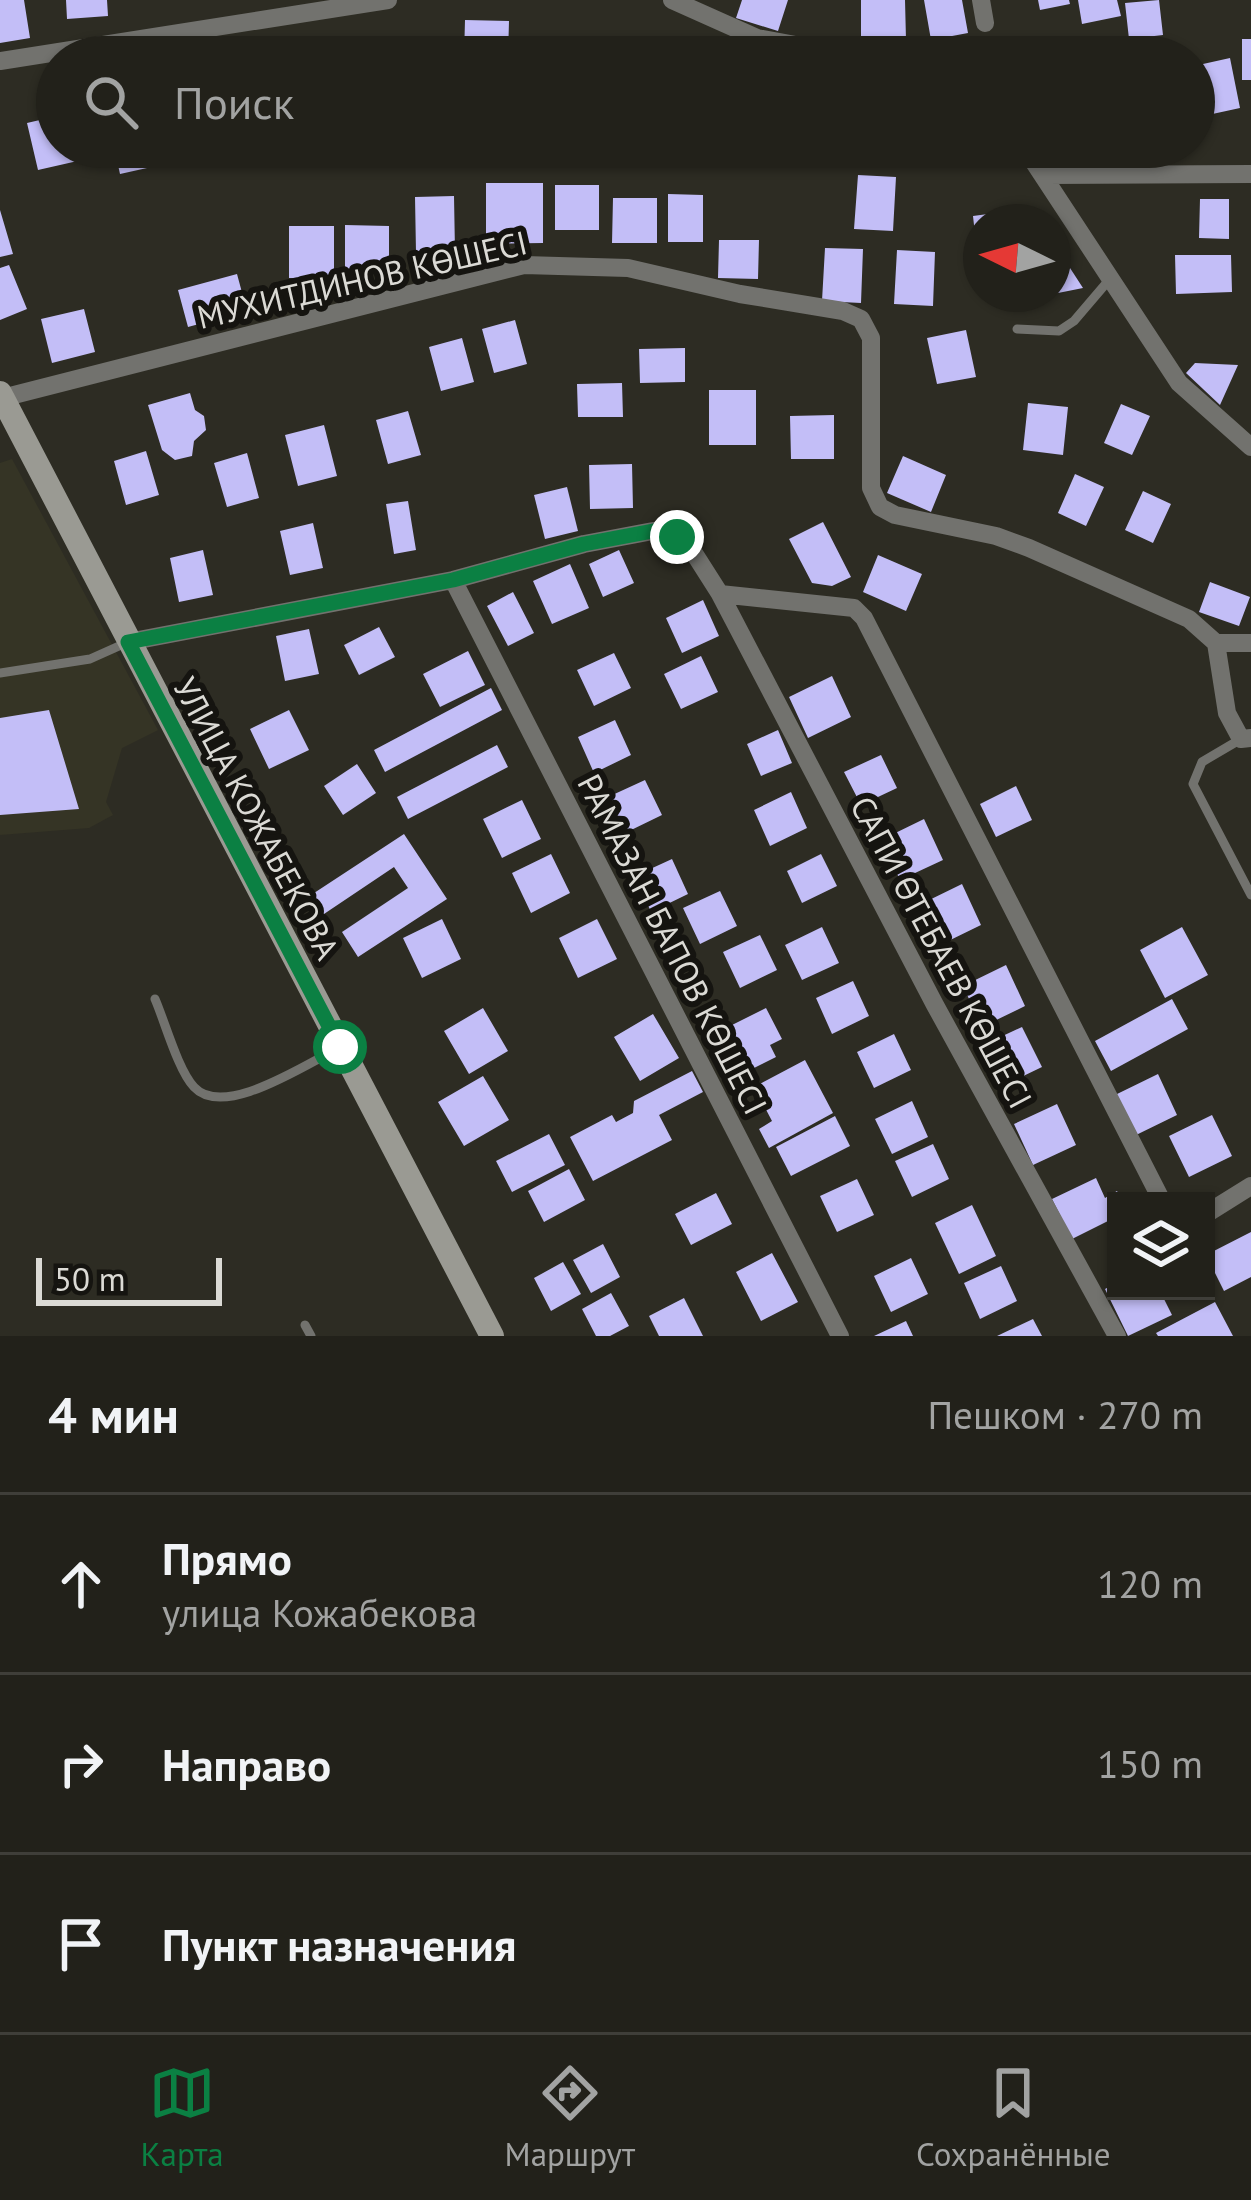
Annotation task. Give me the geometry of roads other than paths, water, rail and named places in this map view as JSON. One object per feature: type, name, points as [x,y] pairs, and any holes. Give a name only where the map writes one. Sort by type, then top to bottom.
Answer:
[{"type":"main road","name":"УЛИЦА КОЖАБЕКОВА","points":[[1,396],[492,1336]]},
{"type":"street","points":[[159,36],[388,0]]},
{"type":"street","points":[[672,0],[753,36]]},
{"type":"street","points":[[981,0],[985,23]]},
{"type":"street","points":[[0,61],[36,55]]},
{"type":"street","points":[[1040,168],[1179,383],[1251,447]]},
{"type":"street","points":[[1046,176],[1251,174]]},
{"type":"street","name":"МУХИТДИНОВ КӨШЕСІ","points":[[1,396],[524,265],[628,268],[843,311],[861,319],[871,338],[872,488],[880,507],[895,515],[996,536],[1029,548],[1189,619],[1216,644]]},
{"type":"street","name":"САПИ ӨТЕБАЕВ КӨШЕСІ","points":[[128,642],[453,580],[584,544],[653,531],[677,537],[692,550],[720,594],[935,1005],[1117,1336]]},
{"type":"street","name":"РАМАЗАН БАПОВ КӨШЕСІ","points":[[453,580],[841,1336]]},
{"type":"street","points":[[720,594],[845,604],[864,618],[1157,1192]]},
{"type":"street","points":[[1246,738],[1227,713],[1216,644],[1251,644]]},
{"type":"street","points":[[1215,1208],[1251,1186]]},
{"type":"lane","points":[[1016,329],[1059,331],[1074,321],[1109,280]]},
{"type":"lane","points":[[0,673],[90,658],[128,642]]},
{"type":"lane","points":[[1246,738],[1202,762],[1193,784],[1251,895]]},
{"type":"lane","points":[[155,999],[193,1086],[211,1099],[232,1100],[340,1047]]}]
